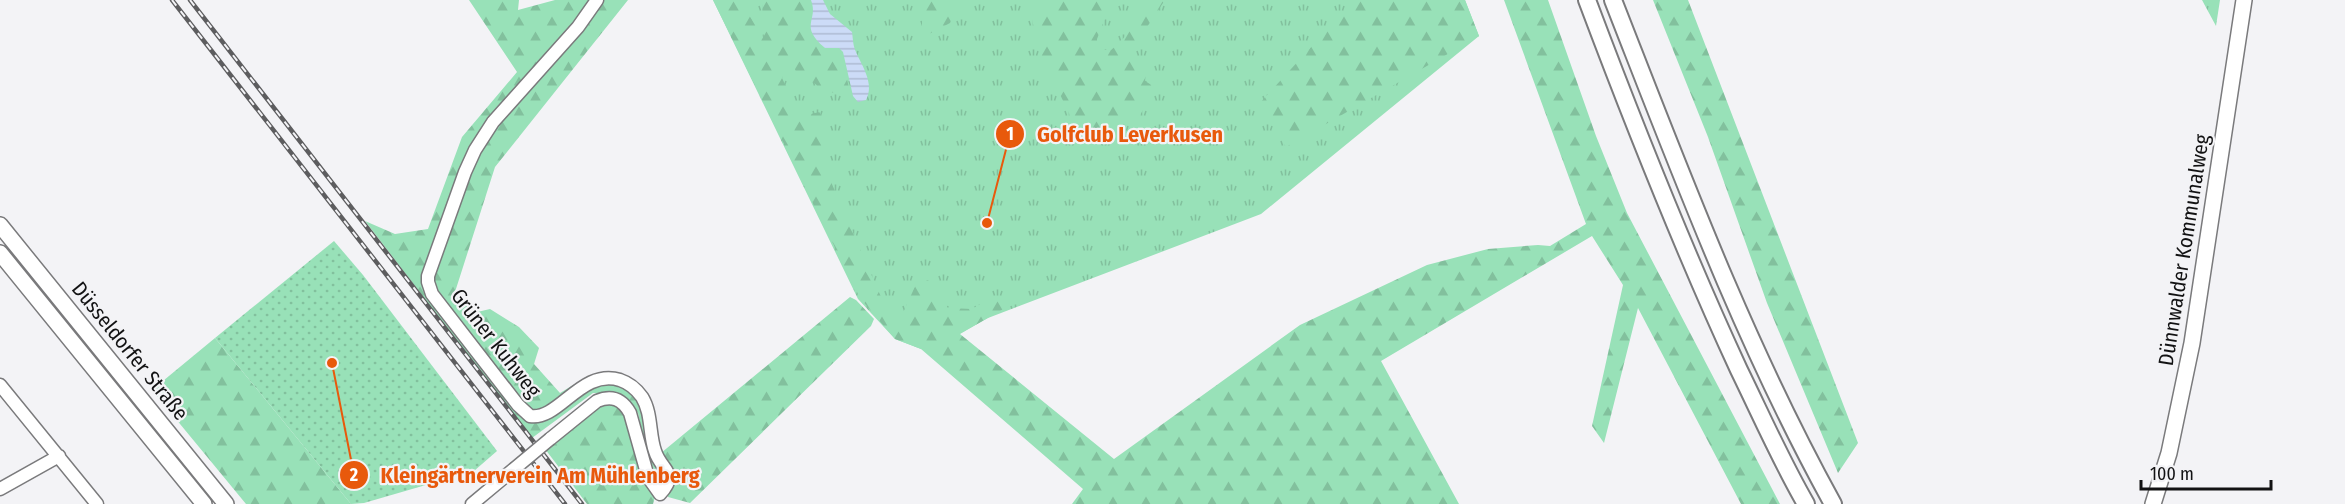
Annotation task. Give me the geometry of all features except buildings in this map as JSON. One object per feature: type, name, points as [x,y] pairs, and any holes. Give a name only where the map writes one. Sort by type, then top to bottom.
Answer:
[{"type":"highway","points":[[1587,0],[1644,150],[1721,331],[1788,473],[1806,504]]},
{"type":"highway","points":[[1613,0],[1751,343],[1808,459],[1833,504]]},
{"type":"main road","name":"Dünnwalder Kommunalweg","points":[[2153,504],[2169,453],[2184,387],[2244,0]]},
{"type":"main road","name":"Düsseldorfer Straße","points":[[0,225],[226,504]]},
{"type":"main road","name":"Düsseldorfer Straße","points":[[0,253],[201,502]]},
{"type":"street","name":"Grüner Kuhweg","points":[[472,504],[597,401],[606,398],[624,403],[630,413],[651,484],[660,494],[670,477],[655,452],[645,405],[634,388],[617,379],[597,380],[587,384],[543,415],[530,416],[524,412],[432,294],[428,282],[446,223],[475,150],[493,122],[578,27],[597,0]]},
{"type":"street","points":[[0,385],[97,504]]},
{"type":"street","points":[[0,489],[59,456]]},
{"type":"green space","points":[[469,0],[519,0],[518,10],[555,0],[628,0],[495,167],[455,292],[473,313],[490,309],[519,327],[539,348],[534,364],[560,393],[588,376],[618,382],[640,400],[667,476],[658,479],[646,451],[638,413],[620,394],[593,393],[532,438],[365,221],[395,234],[428,229],[462,137],[517,72]]},
{"type":"green space","points":[[713,0],[1465,0],[1479,36],[1261,214],[988,318],[959,334],[921,349],[895,339],[858,299]]},
{"type":"green space","points":[[713,0],[740,0],[764,39],[762,0],[809,0],[811,11],[807,29],[810,36],[823,50],[840,50],[851,96],[825,91],[789,65],[782,78],[800,116],[820,112],[828,175],[888,313],[903,313],[917,282],[928,280],[948,308],[972,309],[987,300],[999,301],[1005,308],[960,334],[1114,459],[1300,325],[1427,265],[1488,249],[1550,246],[1586,224],[1504,0],[1548,0],[1596,136],[1627,213],[1780,504],[1741,504],[1638,308],[1604,443],[1592,426],[1623,285],[1592,236],[1381,361],[1459,504],[1072,504],[1083,489],[921,349],[895,339],[860,298]]},
{"type":"green space","points":[[919,0],[952,0],[955,11],[950,23],[927,35],[922,34],[922,9]]},
{"type":"green space","points":[[1047,0],[1112,0],[1097,39],[1097,50],[1111,50],[1136,21],[1147,0],[1165,0],[1131,51],[1134,57],[1147,65],[1145,81],[1153,86],[1153,92],[1139,117],[1080,139],[1073,135],[1069,113],[1052,78],[1041,62],[1032,19]]},
{"type":"green space","points":[[1354,0],[1465,0],[1479,36],[1286,147],[1259,104]]},
{"type":"green space","points":[[1653,0],[1688,0],[1858,443],[1838,473],[1767,303],[1708,137]]},
{"type":"green space","points":[[2202,0],[2220,0],[2216,26]]},
{"type":"green space","points":[[334,241],[363,275],[497,451],[474,471],[364,503],[351,504],[215,338]]},
{"type":"green space","points":[[850,297],[856,300],[874,319],[871,326],[690,503],[668,497],[661,453]]},
{"type":"green space","points":[[215,338],[351,504],[246,504],[152,390]]},
{"type":"green space","points":[[597,404],[615,404],[626,416],[655,497],[653,504],[587,504],[545,449]]},
{"type":"water","points":[[811,0],[823,0],[830,14],[852,32],[855,50],[868,81],[866,100],[858,102],[853,96],[843,52],[839,48],[825,48],[813,34]]},
{"type":"railway","points":[[172,0],[565,504]]},
{"type":"railway","points":[[190,0],[582,504]]},
{"type":"place","name":"Golfclub Leverkusen","points":[[987,223]]},
{"type":"place","name":"Kleingärtnerverein Am Mühlenberg","points":[[332,363]]}]
